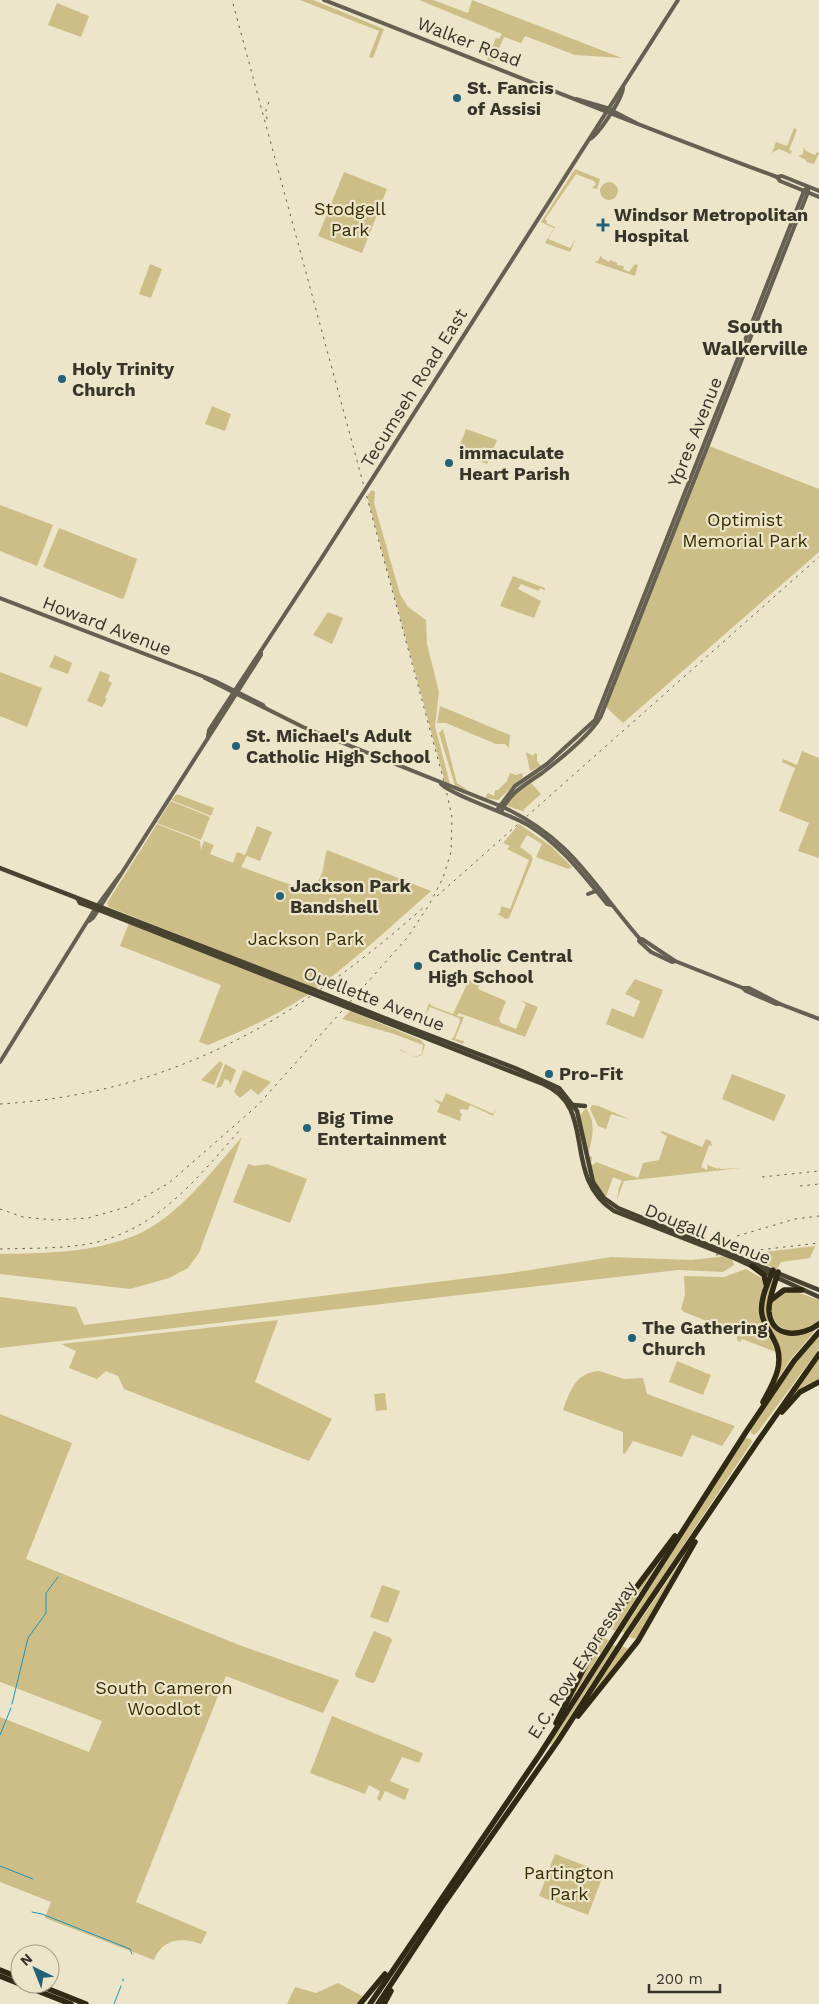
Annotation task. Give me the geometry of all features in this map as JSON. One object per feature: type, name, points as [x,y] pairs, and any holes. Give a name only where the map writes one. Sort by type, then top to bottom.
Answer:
[{"type":"highway","points":[[746,1432],[775,1379],[779,1363],[777,1346],[762,1314],[766,1288],[764,1276],[752,1266]]},
{"type":"highway","points":[[766,1288],[775,1274]]},
{"type":"highway","points":[[775,1274],[769,1312],[772,1320],[784,1332],[801,1334],[819,1324]]},
{"type":"highway","points":[[770,1301],[784,1290],[802,1290]]},
{"type":"highway","name":"E.C. Row Expressway","points":[[370,2004],[412,1938],[540,1754],[692,1515],[794,1360],[819,1332]]},
{"type":"highway","name":"E.C. Row Expressway","points":[[378,2004],[413,1950],[558,1741],[618,1647],[819,1354]]},
{"type":"highway","points":[[758,1441],[800,1392],[819,1382]]},
{"type":"highway","points":[[558,1741],[638,1641],[718,1503]]},
{"type":"highway","points":[[540,1754],[602,1633],[692,1515]]},
{"type":"highway","points":[[360,2004],[412,1938]]},
{"type":"highway","points":[[384,2004],[413,1950]]},
{"type":"highway","points":[[60,1993],[86,2004]]},
{"type":"highway","points":[[45,1994],[70,2004]]},
{"type":"main road","name":"Walker Road","points":[[324,0],[777,177],[819,197]]},
{"type":"main road","name":"Tecumseh Road East","points":[[0,1062],[261,651],[609,111],[678,0]]},
{"type":"main road","name":"Tecumseh Road East","points":[[609,111],[617,102],[623,88]]},
{"type":"main road","name":"Walker Road","points":[[576,99],[593,108],[609,111]]},
{"type":"main road","points":[[593,108],[600,117],[601,122],[620,116],[616,106],[617,102]]},
{"type":"main road","name":"Walker Road","points":[[777,177],[782,176],[819,191]]},
{"type":"main road","name":"Ypres Avenue","points":[[500,809],[515,786],[548,764],[597,721],[808,187]]},
{"type":"main road","name":"Howard Avenue","points":[[0,598],[205,678],[263,705],[265,708],[303,727],[530,821],[558,841],[576,859],[640,939],[642,938],[675,961],[743,988],[757,996],[819,1019]]},
{"type":"main road","name":"Howard Avenue","points":[[500,809],[527,824],[555,845],[607,904],[611,905]]},
{"type":"main road","name":"Ouellette Avenue","points":[[0,868],[78,899],[80,902],[98,907],[252,967],[547,1086],[557,1092],[573,1113],[584,1170],[594,1189]]},
{"type":"main road","points":[[588,894],[596,891]]},
{"type":"main road","name":"Ouellette Avenue","points":[[386,1021],[552,1084],[564,1093],[573,1105],[581,1124],[588,1169],[594,1189]]},
{"type":"main road","points":[[573,1105],[585,1106]]},
{"type":"main road","name":"Dougall Avenue","points":[[594,1189],[604,1204],[614,1211],[752,1266],[819,1290]]},
{"type":"main road","name":"Dougall Avenue","points":[[594,1189],[621,1210],[775,1274],[802,1290],[819,1297]]},
{"type":"green space","points":[[300,0],[313,0],[384,29],[373,58],[369,57],[379,31]]},
{"type":"green space","points":[[419,0],[433,0],[468,13],[472,0],[622,58],[575,55],[525,36],[521,43],[504,37],[493,62],[487,60],[496,38],[499,39],[502,34]]},
{"type":"green space","points":[[57,3],[89,16],[81,37],[48,25]]},
{"type":"green space","points":[[794,128],[797,130],[789,150],[792,151],[791,154],[779,149],[772,153],[776,142],[787,146]]},
{"type":"green space","points":[[804,147],[806,151],[815,155],[817,152],[819,153],[814,164],[806,162],[806,160],[798,156],[803,154]]},
{"type":"green space","points":[[575,169],[600,179],[597,189],[592,188],[596,184],[594,181],[576,174],[545,219],[546,223],[555,227],[548,239],[570,248],[576,239],[570,252],[545,243],[554,228],[541,222]]},
{"type":"green space","name":"Stodgell Park","points":[[344,172],[387,189],[362,253],[318,236]]},
{"type":"green space","points":[[609,182],[615,185],[618,191],[615,197],[609,200],[603,197],[600,191],[603,185]]},
{"type":"green space","points":[[601,255],[602,258],[609,262],[610,260],[617,263],[617,265],[624,266],[623,269],[629,272],[635,264],[638,265],[635,276],[594,262],[598,261]]},
{"type":"green space","points":[[150,264],[162,269],[151,298],[139,294]]},
{"type":"green space","points":[[212,406],[231,414],[225,431],[205,424]]},
{"type":"green space","points":[[466,429],[497,440],[487,464],[457,452]]},
{"type":"green space","name":"Optimist Memorial Park","points":[[709,446],[819,489],[819,552],[623,723],[606,707]]},
{"type":"green space","points":[[372,490],[375,492],[374,503],[400,594],[408,607],[426,620],[427,644],[439,692],[435,726],[450,784],[445,782],[367,496]]},
{"type":"green space","points":[[0,505],[53,525],[37,566],[0,551]]},
{"type":"green space","points":[[59,528],[137,559],[124,598],[122,599],[43,567]]},
{"type":"green space","points":[[513,576],[545,588],[542,600],[544,590],[540,588],[539,591],[521,584],[518,589],[541,601],[534,618],[500,606]]},
{"type":"green space","points":[[328,612],[343,618],[332,644],[313,635]]},
{"type":"green space","points":[[55,655],[72,663],[68,674],[49,667]]},
{"type":"green space","points":[[100,671],[110,675],[108,681],[112,683],[105,698],[107,699],[102,707],[87,701]]},
{"type":"green space","points":[[0,672],[42,688],[27,727],[0,716]]},
{"type":"green space","points":[[440,706],[510,735],[509,748],[505,744],[496,744],[446,723],[437,723]]},
{"type":"green space","points":[[443,729],[457,783],[469,791],[455,786],[439,733]]},
{"type":"green space","points":[[802,751],[819,758],[819,858],[798,851],[809,823],[779,811],[795,768],[782,762],[783,759],[797,765]]},
{"type":"green space","points":[[526,752],[533,756],[535,753],[537,754],[537,761],[541,766],[530,771]]},
{"type":"green space","points":[[510,773],[516,775],[522,773],[523,777],[498,800],[485,798],[488,793],[494,796],[495,790],[498,790],[507,781]]},
{"type":"green space","points":[[531,783],[541,794],[523,810],[525,812],[508,806],[507,803],[521,789]]},
{"type":"green space","points":[[177,794],[214,808],[211,816],[171,800]]},
{"type":"green space","points":[[171,801],[210,817],[201,840],[157,823]]},
{"type":"green space","name":"Jackson Park","points":[[157,824],[200,841],[201,850],[204,841],[214,845],[210,854],[233,863],[237,852],[245,855],[257,826],[272,832],[260,861],[247,856],[241,867],[300,888],[299,890],[310,895],[311,887],[319,879],[323,870],[327,850],[431,891],[361,953],[304,997],[264,1020],[208,1045],[199,1042],[221,985],[120,946],[129,923],[202,944],[109,907],[107,903]]},
{"type":"green space","points":[[519,824],[551,846],[572,867],[568,869],[536,857],[542,844],[527,835],[520,847],[531,855],[533,859],[509,918],[506,919],[497,914],[500,913],[501,906],[510,909],[529,860],[507,849],[510,846],[503,843]]},
{"type":"green space","points":[[635,979],[663,990],[643,1039],[606,1024],[612,1008],[634,1017],[640,1001],[625,994]]},
{"type":"green space","points":[[469,980],[480,984],[478,989],[506,1001],[499,1019],[501,1023],[516,1029],[526,1004],[520,1000],[538,1007],[525,1037],[459,1013],[457,1016],[464,1017],[455,1039],[464,1041],[463,1044],[451,1039],[454,1037],[460,1021],[459,1018],[430,1007],[425,1016],[429,1003],[453,1014]]},
{"type":"green space","points":[[350,1011],[421,1040],[425,1045],[422,1055],[415,1057],[422,1054],[423,1045],[394,1034],[342,1019]]},
{"type":"green space","points":[[220,1061],[223,1064],[214,1085],[201,1080]]},
{"type":"green space","points":[[225,1064],[236,1070],[230,1085],[229,1081],[225,1079],[221,1087],[216,1088]]},
{"type":"green space","points":[[243,1070],[271,1082],[258,1095],[251,1089],[240,1098],[234,1092]]},
{"type":"green space","points":[[732,1074],[786,1095],[774,1121],[722,1099]]},
{"type":"green space","points":[[446,1093],[493,1114],[496,1109],[493,1116],[470,1105],[468,1110],[460,1109],[462,1114],[460,1121],[437,1112],[440,1105],[433,1099],[442,1102]]},
{"type":"green space","points":[[592,1105],[599,1106],[631,1120],[611,1114],[606,1129],[598,1126],[590,1109]]},
{"type":"green space","points":[[586,1108],[593,1130],[588,1153],[580,1115]]},
{"type":"green space","points":[[662,1131],[702,1147],[706,1139],[711,1141],[712,1146],[709,1145],[701,1167],[707,1170],[708,1162],[708,1165],[718,1169],[719,1167],[720,1169],[741,1168],[624,1181],[617,1200],[622,1181],[613,1177],[606,1197],[594,1180],[589,1156],[592,1157],[591,1164],[593,1165],[596,1162],[638,1178],[643,1163],[659,1160],[667,1136],[661,1133]]},
{"type":"green space","points":[[242,1137],[199,1253],[188,1268],[169,1278],[130,1289],[0,1274],[0,1254],[86,1249],[120,1241],[151,1227],[180,1205],[207,1178]]},
{"type":"green space","points":[[248,1164],[255,1166],[267,1164],[307,1179],[290,1223],[233,1202]]},
{"type":"green space","points":[[815,1246],[810,1258],[781,1262],[777,1269],[740,1255]]},
{"type":"green space","points":[[726,1256],[732,1259],[734,1265],[723,1272],[678,1270],[0,1348],[0,1297],[76,1307],[84,1325],[511,1273],[611,1257],[692,1260]]},
{"type":"green space","points":[[746,1269],[765,1280],[758,1306],[759,1316],[776,1352],[742,1339],[740,1342],[737,1340],[737,1335],[742,1337],[743,1331],[734,1332],[684,1312],[681,1309],[685,1295],[684,1276],[724,1277]]},
{"type":"green space","points":[[771,1279],[773,1280],[766,1312],[783,1334],[799,1336],[815,1331],[790,1360],[774,1385],[781,1358],[764,1318],[764,1302]]},
{"type":"green space","points":[[794,1291],[819,1300],[819,1321],[796,1333],[784,1329],[777,1324],[774,1320],[771,1303],[779,1294]]},
{"type":"green space","points":[[278,1320],[255,1382],[332,1419],[309,1461],[124,1389],[118,1376],[106,1371],[97,1379],[69,1368],[76,1351],[61,1344]]},
{"type":"green space","points":[[819,1335],[819,1349],[757,1433],[754,1435],[751,1433],[751,1429],[792,1367]]},
{"type":"green space","points":[[819,1357],[819,1379],[804,1386],[792,1395]]},
{"type":"green space","points":[[677,1361],[711,1375],[703,1395],[669,1382]]},
{"type":"green space","points":[[599,1371],[624,1379],[643,1378],[647,1394],[735,1426],[722,1446],[692,1435],[682,1457],[633,1441],[625,1454],[623,1453],[623,1432],[563,1410],[571,1390],[579,1379],[591,1372]]},
{"type":"green space","points":[[385,1393],[387,1410],[376,1411],[374,1394]]},
{"type":"green space","name":"South Cameron Woodlot","points":[[0,1414],[72,1443],[26,1559],[239,1645],[339,1680],[323,1713],[226,1676],[136,1902],[207,1932],[201,1944],[187,1940],[168,1943],[162,1947],[154,1960],[45,1918],[51,1902],[0,1882],[0,1717],[89,1752],[102,1721],[0,1682]]},
{"type":"green space","points":[[745,1438],[751,1439],[752,1442],[625,1633],[622,1632]]},
{"type":"green space","points":[[661,1559],[615,1631],[608,1628]]},
{"type":"green space","points":[[681,1561],[636,1639],[629,1637]]},
{"type":"green space","points":[[382,1585],[400,1591],[388,1623],[370,1617]]},
{"type":"green space","points":[[374,1631],[392,1640],[375,1682],[372,1683],[356,1677],[355,1674]]},
{"type":"green space","points":[[602,1639],[609,1640],[569,1703]]},
{"type":"green space","points":[[613,1645],[616,1646],[552,1744],[550,1744]]},
{"type":"green space","points":[[622,1646],[629,1649],[583,1706]]},
{"type":"green space","points":[[332,1716],[423,1753],[419,1763],[402,1757],[390,1781],[409,1789],[405,1800],[385,1791],[380,1801],[377,1799],[380,1791],[369,1785],[365,1794],[310,1773]]},
{"type":"green space","name":"Partington Park","points":[[555,1854],[604,1873],[588,1915],[539,1896]]},
{"type":"green space","points":[[338,1983],[364,1997],[356,2004],[287,2004],[295,1987],[316,1993]]},
{"type":"waterway","points":[[12,1704],[28,1638],[46,1613],[46,1593],[58,1577]]},
{"type":"waterway","points":[[0,1735],[11,1708]]},
{"type":"waterway","points":[[0,1866],[33,1879]]},
{"type":"waterway","points":[[32,1912],[42,1914],[130,1949],[132,1954]]},
{"type":"waterway","points":[[114,2004],[121,1986]]},
{"type":"railway","points":[[0,1209],[23,1217],[54,1220],[88,1218],[127,1207],[169,1183],[258,1105],[407,938],[429,905],[443,878],[451,852],[452,817],[445,785],[232,0]]},
{"type":"railway","points":[[267,119],[266,110],[270,99]]},
{"type":"railway","points":[[437,896],[819,557]]},
{"type":"railway","points":[[0,1104],[63,1097],[122,1084],[177,1067],[229,1044],[279,1016],[328,984],[424,907]]},
{"type":"railway","points":[[0,1249],[77,1246],[113,1237],[135,1228],[155,1215],[191,1184],[240,1130]]},
{"type":"railway","points":[[762,1177],[819,1171]]},
{"type":"railway","points":[[800,1186],[819,1184]]},
{"type":"railway","points":[[737,1236],[795,1219],[819,1216]]},
{"type":"railway","points":[[716,1255],[819,1243]]},
{"type":"place","name":"St. Fancis of Assisi","points":[[457,98]]},
{"type":"place","name":"Windsor Metropolitan Hospital","points":[[603,225]]},
{"type":"place","name":"Holy Trinity Church","points":[[62,379]]},
{"type":"place","name":"immaculate Heart Parish","points":[[449,463]]},
{"type":"place","name":"St. Michael's Adult Catholic High School","points":[[236,746]]},
{"type":"place","name":"Jackson Park Bandshell","points":[[280,896]]},
{"type":"place","name":"Catholic Central High School","points":[[418,966]]},
{"type":"place","name":"Pro-Fit","points":[[549,1074]]},
{"type":"place","name":"Big Time Entertainment","points":[[307,1128]]},
{"type":"place","name":"The Gathering Church","points":[[632,1338]]},
{"type":"district","name":"South Walkerville","points":[[755,337]]}]
